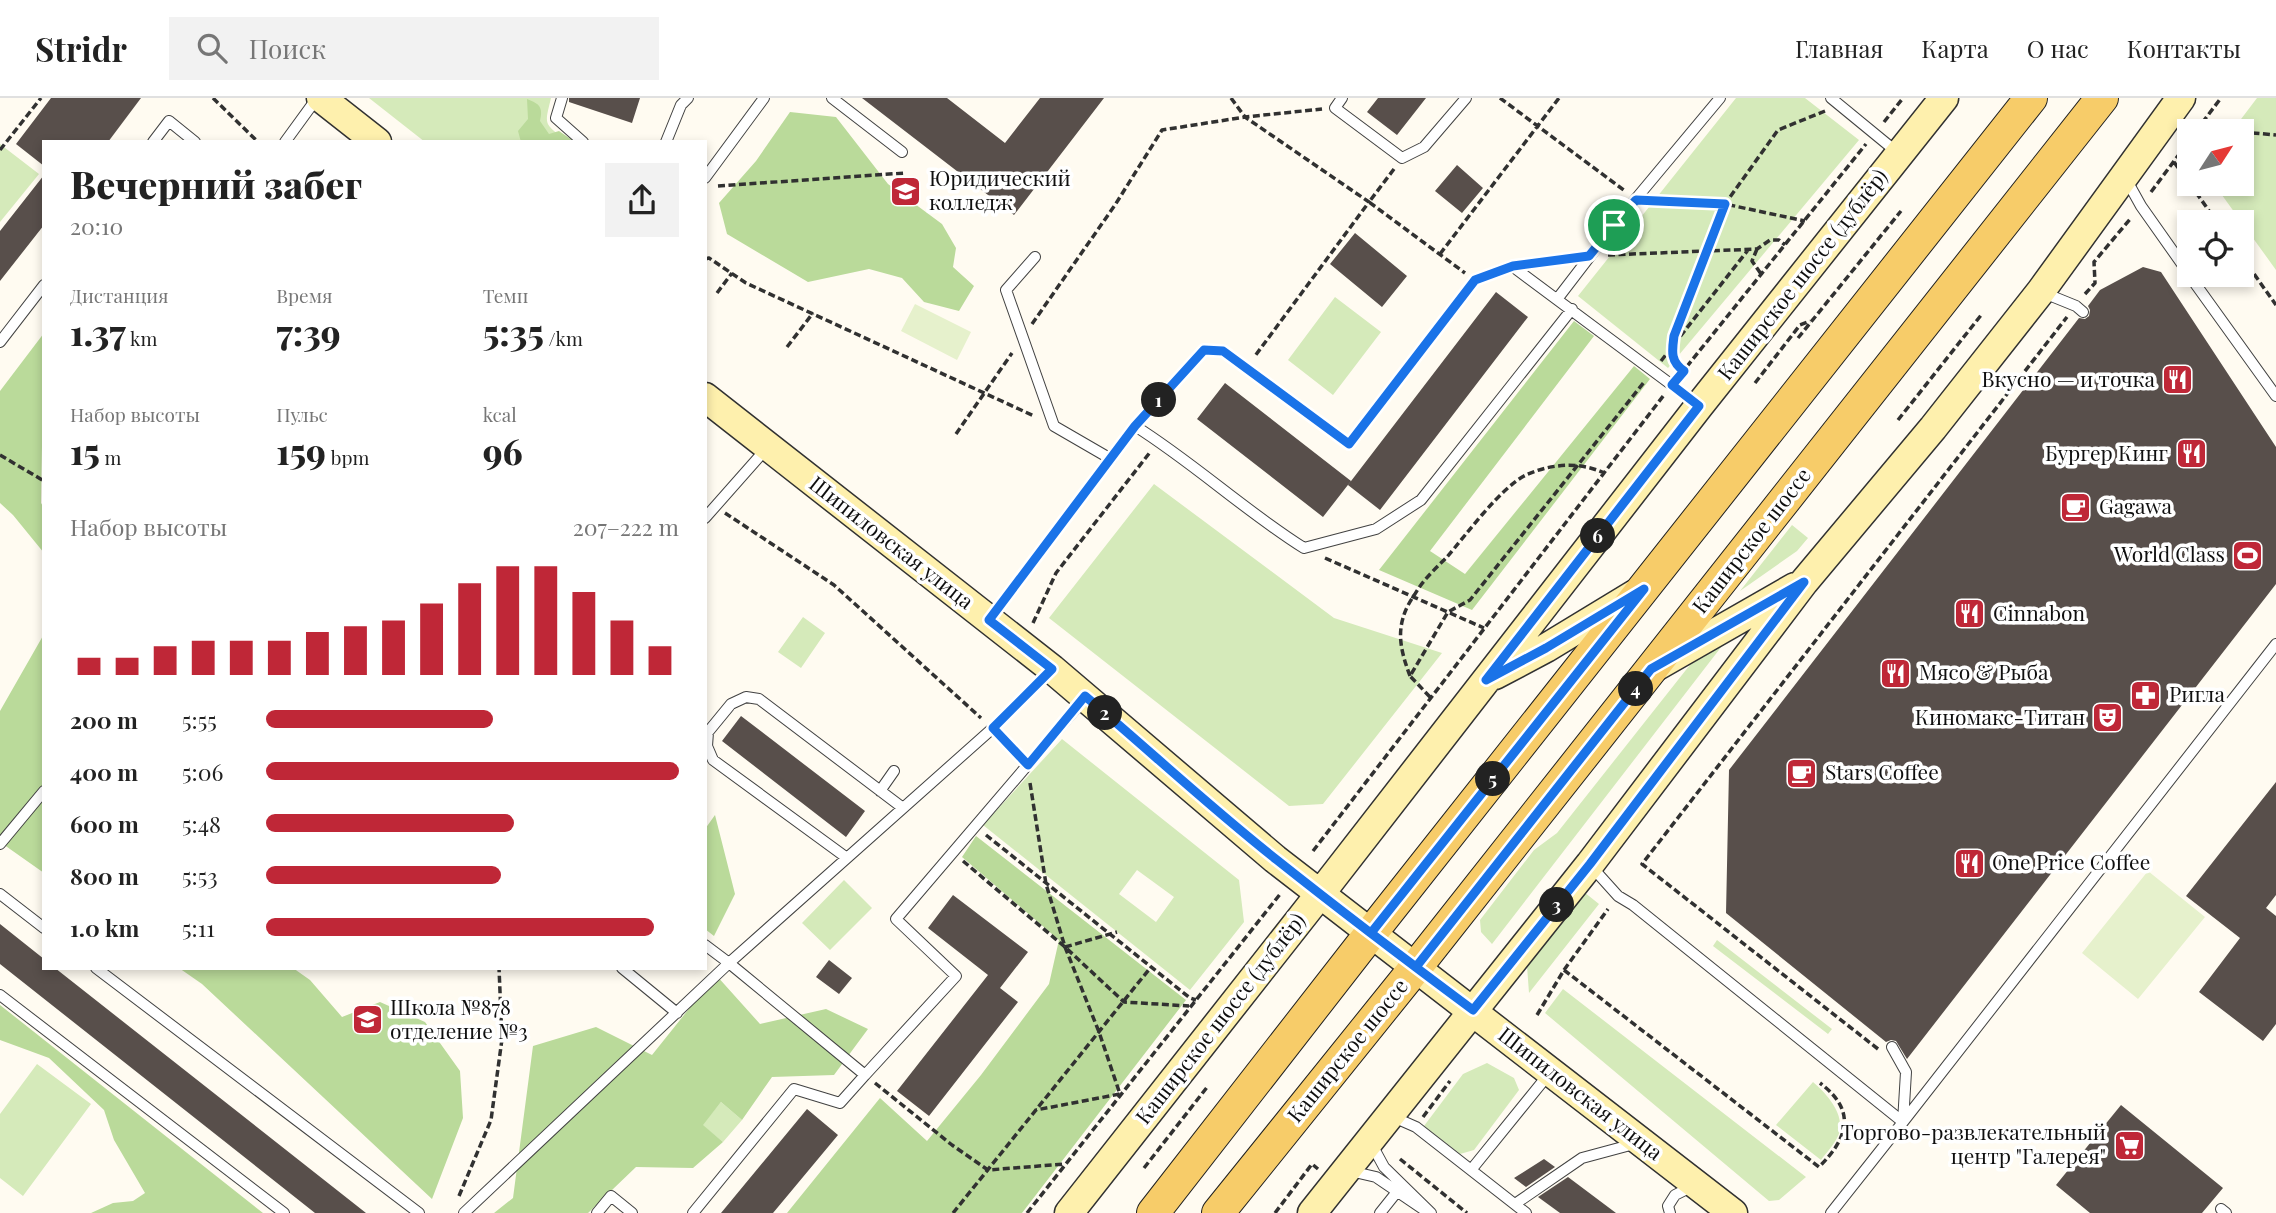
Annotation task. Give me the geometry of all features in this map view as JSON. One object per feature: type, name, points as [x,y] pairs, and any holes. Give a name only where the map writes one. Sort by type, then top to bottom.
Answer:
[{"type":"main road","points":[[319,98],[374,140]]},
{"type":"main road","name":"Каширское шоссе (дублёр)","points":[[1069,1213],[1699,406],[1944,98]]},
{"type":"main road","points":[[1153,1213],[2031,98]]},
{"type":"main road","name":"Каширское шоссе","points":[[1218,1213],[1416,967],[2102,98]]},
{"type":"main road","points":[[1312,1213],[1370,1141],[1403,1121],[1473,1010],[1590,864],[1804,582],[1933,428],[2041,291],[2181,98]]},
{"type":"main road","name":"Шипиловская улица","points":[[707,399],[1052,669],[1275,859],[1734,1213]]},
{"type":"main road","points":[[1651,669],[1804,582]]},
{"type":"main road","points":[[1486,680],[1546,648],[1644,589]]},
{"type":"lane","points":[[287,140],[319,98]]},
{"type":"lane","points":[[562,98],[556,118],[581,140]]},
{"type":"lane","points":[[667,140],[681,105],[688,98]]},
{"type":"lane","points":[[707,175],[764,98]]},
{"type":"lane","points":[[832,98],[902,152]]},
{"type":"lane","points":[[1342,98],[1335,107],[1402,158],[1424,147],[1466,98]]},
{"type":"lane","points":[[1558,298],[1589,256],[1720,98]]},
{"type":"lane","points":[[1835,102],[1899,154]]},
{"type":"lane","points":[[155,140],[169,121],[193,140]]},
{"type":"lane","points":[[2124,175],[2141,206],[2177,258]]},
{"type":"lane","points":[[1035,257],[1006,290],[1054,426],[1111,459]]},
{"type":"lane","points":[[989,620],[1135,426],[1204,350],[1223,351],[1349,444],[1475,280],[1513,266],[1699,406]]},
{"type":"lane","points":[[2198,287],[2276,396]]},
{"type":"lane","points":[[0,342],[42,288]]},
{"type":"lane","points":[[2041,291],[2080,309]]},
{"type":"lane","points":[[1135,426],[1159,441],[1261,521],[1304,548],[1376,529],[1421,499],[1573,309]]},
{"type":"lane","points":[[707,517],[769,446]]},
{"type":"lane","points":[[1832,1213],[2276,644]]},
{"type":"lane","points":[[464,1213],[729,963],[993,728],[1052,669]]},
{"type":"lane","points":[[693,1213],[794,1089],[840,1103],[956,976],[896,919],[1085,696]]},
{"type":"lane","points":[[847,858],[713,760],[707,746],[708,732],[731,704],[746,697],[759,699],[903,808]]},
{"type":"lane","points":[[880,791],[894,772]]},
{"type":"lane","points":[[0,844],[42,793]]},
{"type":"lane","points":[[1590,864],[1618,896],[1633,905],[1903,1122]]},
{"type":"lane","points":[[0,894],[42,926]]},
{"type":"lane","points":[[707,946],[865,1075]]},
{"type":"lane","points":[[99,970],[419,1213]]},
{"type":"lane","points":[[624,970],[677,1013]]},
{"type":"lane","points":[[0,995],[284,1213]]},
{"type":"lane","points":[[1892,1047],[1906,1072],[1903,1122]]},
{"type":"lane","points":[[1471,1170],[1550,1072]]},
{"type":"lane","points":[[1403,1121],[1526,1213]]},
{"type":"lane","points":[[1370,1141],[1384,1167],[1430,1213]]},
{"type":"lane","points":[[1514,1204],[1582,1158],[1642,1142]]},
{"type":"lane","points":[[1347,1170],[1376,1178],[1430,1213]]},
{"type":"lane","points":[[1670,1213],[1668,1206],[1675,1195],[1696,1185]]},
{"type":"lane","points":[[1380,1213],[1396,1193]]},
{"type":"lane","points":[[597,1213],[611,1196],[632,1213]]},
{"type":"path","points":[[0,150],[41,98]]},
{"type":"path","points":[[213,98],[256,140]]},
{"type":"path","points":[[1231,98],[1245,117],[1369,202],[1475,280]]},
{"type":"path","points":[[1500,98],[1636,200],[1725,204],[1805,221]]},
{"type":"path","points":[[1440,254],[1559,98]]},
{"type":"path","points":[[1313,851],[1672,385],[1903,98]]},
{"type":"path","points":[[2205,119],[2221,98]]},
{"type":"path","points":[[1684,371],[1675,364],[1672,346],[1674,336],[1725,204],[1778,130],[1835,102]]},
{"type":"path","points":[[956,434],[1115,205],[1162,130],[1335,107]]},
{"type":"path","points":[[2254,133],[2276,135]]},
{"type":"path","points":[[1258,351],[1402,158]]},
{"type":"path","points":[[1906,1072],[1642,864],[2080,309],[2095,283],[2094,262],[2177,158]]},
{"type":"path","points":[[2174,162],[2177,166]]},
{"type":"path","points":[[707,187],[905,173]]},
{"type":"path","points":[[1798,338],[1901,211]]},
{"type":"path","points":[[1761,274],[1752,261],[1757,250],[1770,240],[1779,240],[1785,246]]},
{"type":"path","points":[[1410,676],[1448,612],[1470,600],[1748,250]]},
{"type":"path","points":[[1513,266],[1589,256],[1757,250]]},
{"type":"path","points":[[707,259],[746,283],[985,391],[1054,426]]},
{"type":"path","points":[[717,293],[732,273]]},
{"type":"path","points":[[2254,274],[2276,304]]},
{"type":"path","points":[[787,347],[813,313]]},
{"type":"path","points":[[1898,419],[1982,314]]},
{"type":"path","points":[[1755,383],[1800,325],[1812,320]]},
{"type":"path","points":[[1028,630],[1056,573],[1159,441]]},
{"type":"path","points":[[0,455],[42,480]]},
{"type":"path","points":[[1430,697],[1410,676],[1402,654],[1400,633],[1403,616],[1413,597],[1480,519],[1519,479],[1542,469],[1558,466],[1592,467],[1604,473]]},
{"type":"path","points":[[715,507],[834,585],[993,728],[1028,765],[1046,884],[1065,947],[1100,1032],[1120,1094]]},
{"type":"path","points":[[1304,548],[1485,628]]},
{"type":"path","points":[[975,827],[1189,998],[1196,1000]]},
{"type":"path","points":[[953,853],[1065,947],[1124,1002],[1189,1006]]},
{"type":"path","points":[[1027,1213],[1287,886]]},
{"type":"path","points":[[1538,1015],[1564,970],[1608,909]]},
{"type":"path","points":[[1065,947],[1117,932]]},
{"type":"path","points":[[953,1213],[1151,967]]},
{"type":"path","points":[[457,1201],[491,1121],[502,1039],[499,970]]},
{"type":"path","points":[[1564,970],[1819,1167],[1843,1138],[1845,1126],[1839,1103],[1830,1090],[1820,1083]]},
{"type":"path","points":[[865,1075],[952,1145],[988,1170],[1065,1164]]},
{"type":"path","points":[[1403,1121],[1454,1077]]},
{"type":"path","points":[[1144,1168],[1208,1086]]},
{"type":"path","points":[[1036,1110],[1120,1094]]},
{"type":"path","points":[[1399,1158],[1467,1213]]},
{"type":"path","points":[[1275,1213],[1312,1164]]},
{"type":"green space","points":[[369,98],[551,98],[548,123],[565,140],[422,140]]},
{"type":"green space","points":[[1736,98],[1805,98],[1859,140],[1668,368],[1578,296]]},
{"type":"green space","points":[[2257,98],[2276,98],[2276,270],[2254,239],[2254,210],[2233,210],[2223,196],[2254,196],[2254,119],[2241,119]]},
{"type":"green space","points":[[527,99],[540,107],[540,121],[549,134],[559,131],[572,140],[520,140],[518,131],[528,119]]},
{"type":"green space","points":[[790,112],[836,117],[888,184],[942,224],[956,248],[953,267],[974,286],[959,311],[924,302],[902,278],[869,269],[808,282],[727,234],[719,203],[756,161]]},
{"type":"green space","points":[[0,144],[39,174],[0,222]]},
{"type":"green space","points":[[1335,297],[1381,332],[1333,395],[1288,360]]},
{"type":"green space","points":[[915,304],[971,332],[957,360],[901,331]]},
{"type":"green space","points":[[1574,321],[1594,336],[1430,551],[1465,574],[1634,366],[1650,379],[1472,610],[1379,570]]},
{"type":"green space","points":[[42,336],[42,551],[0,503],[0,391]]},
{"type":"green space","points":[[1154,484],[1334,618],[1442,653],[1323,804],[1289,806],[1049,618]]},
{"type":"green space","points":[[1792,525],[1808,538],[1797,551],[1740,591]]},
{"type":"green space","points":[[803,617],[825,633],[801,668],[778,652]]},
{"type":"green space","points":[[1732,633],[1492,944],[1481,932],[1480,920],[1534,850],[1557,833],[1693,661]]},
{"type":"green space","points":[[42,638],[42,872],[0,842],[0,711]]},
{"type":"green space","points":[[1062,739],[1239,880],[1244,922],[1190,990],[983,825]],"holes":[[[1137,870],[1174,897],[1156,922],[1119,894]]]},
{"type":"green space","points":[[715,815],[735,894],[714,936],[707,931],[707,826]]},
{"type":"green space","points":[[976,836],[1186,1000],[1022,1213],[787,1213],[880,1098],[927,1141],[981,1075],[1049,984],[1059,940],[962,857]]},
{"type":"green space","points":[[2148,871],[2205,917],[2138,999],[2082,953]]},
{"type":"green space","points":[[844,880],[872,908],[830,950],[802,923]]},
{"type":"green space","points":[[1584,892],[1599,904],[1529,993],[1527,966]]},
{"type":"green space","points":[[1717,940],[1832,1029],[1828,1034],[1713,946]]},
{"type":"green space","points":[[182,970],[296,970],[310,980],[342,1017],[380,1002],[425,1022],[460,1071],[463,1118],[432,1199],[202,984]]},
{"type":"green space","points":[[716,975],[760,1024],[826,1009],[868,1029],[834,1075],[772,1077],[742,1120],[721,1102],[703,1125],[723,1142],[693,1168],[636,1167],[588,1213],[494,1213],[513,1198],[533,1046],[596,1027],[652,1055]]},
{"type":"green space","points":[[1563,989],[1806,1177],[1779,1200],[1769,1201],[1545,1013]]},
{"type":"green space","points":[[0,1005],[263,1213],[91,1213],[113,1203],[133,1201],[145,1193],[114,1140],[104,1110],[49,1058],[0,1040]]},
{"type":"green space","points":[[1487,1063],[1514,1078],[1519,1090],[1474,1150],[1460,1154],[1424,1126],[1463,1074]]},
{"type":"green space","points":[[37,1064],[91,1104],[23,1196],[0,1178],[0,1114]]},
{"type":"green space","points":[[1813,1082],[1834,1106],[1840,1121],[1838,1136],[1821,1160],[1776,1125]]},
{"type":"green space","points":[[721,1102],[742,1120],[723,1142],[702,1125]]},
{"type":"building","points":[[51,98],[141,98],[110,140],[42,140],[42,164],[16,144]]},
{"type":"building","points":[[569,98],[640,98],[632,123],[569,102]]},
{"type":"building","points":[[862,98],[947,98],[1005,143],[1040,98],[1104,98],[1014,215]]},
{"type":"building","points":[[1378,98],[1426,98],[1397,135],[1367,112]]},
{"type":"building","points":[[1457,165],[1483,188],[1462,213],[1435,191]]},
{"type":"building","points":[[42,178],[42,228],[0,281],[0,231]]},
{"type":"building","points":[[1355,233],[1407,276],[1382,307],[1330,264]]},
{"type":"building","points":[[2143,267],[2161,272],[2276,447],[2276,584],[1907,1059],[1896,1041],[1886,1042],[1726,913],[1729,770],[2079,318],[2085,319],[2089,316],[2088,306],[2100,290]]},
{"type":"building","points":[[1496,292],[1528,317],[1380,510],[1348,485]]},
{"type":"building","points":[[1225,383],[1351,481],[1323,517],[1197,419]]},
{"type":"building","points":[[741,716],[865,811],[846,837],[722,741]]},
{"type":"building","points":[[2276,782],[2276,895],[2266,908],[2276,916],[2276,1024],[2263,1041],[2199,992],[2240,938],[2186,896]]},
{"type":"building","points":[[953,895],[1028,952],[1000,988],[1018,1002],[929,1116],[897,1091],[988,975],[928,928]]},
{"type":"building","points":[[0,924],[42,957],[42,970],[58,970],[366,1213],[315,1213],[0,964]]},
{"type":"building","points":[[829,960],[852,978],[839,994],[816,977]]},
{"type":"building","name":"Торгово-развлекательный центр \"Галерея\"","points":[[2121,1105],[2223,1188],[2202,1213],[2090,1213],[2056,1185]]},
{"type":"building","points":[[807,1109],[838,1135],[773,1213],[721,1213]]},
{"type":"building","points":[[1544,1159],[1555,1167],[1526,1187],[1514,1178]]},
{"type":"building","points":[[1568,1177],[1616,1213],[1560,1213],[1538,1197]]},
{"type":"place","name":"Юридический колледж","points":[[906,191]]},
{"type":"place","name":"Вкусно — и точка","points":[[2178,380]]},
{"type":"place","name":"Бургер Кинг","points":[[2191,454]]},
{"type":"place","name":"Gagawa","points":[[2076,507]]},
{"type":"place","name":"World Class","points":[[2248,555]]},
{"type":"place","name":"Cinnabon","points":[[1970,614]]},
{"type":"place","name":"Мясо & Рыба","points":[[1896,673]]},
{"type":"place","name":"Ригла","points":[[2146,695]]},
{"type":"place","name":"Киномакс-Титан","points":[[2108,718]]},
{"type":"place","name":"Stars Coffee","points":[[1802,773]]},
{"type":"place","name":"One Price Coffee","points":[[1969,863]]},
{"type":"place","name":"Школа №878 отделение №3","points":[[367,1020]]},
{"type":"place","name":"Торгово-развлекательный центр \"Галерея\"","points":[[2129,1145]]},
{"type":"route","points":[[1614,225],[1589,256],[1513,266],[1475,280],[1349,444],[1223,351],[1204,350],[1135,426],[989,620],[1052,669],[993,728],[1028,765],[1085,696],[1275,859],[1371,933],[1416,967],[1473,1010],[1590,864],[1804,582],[1651,669],[1416,967],[1371,933],[1644,589],[1546,648],[1486,680],[1699,406],[1672,385],[1684,371],[1675,364],[1672,352],[1674,336],[1725,204],[1636,200],[1614,225]]}]
